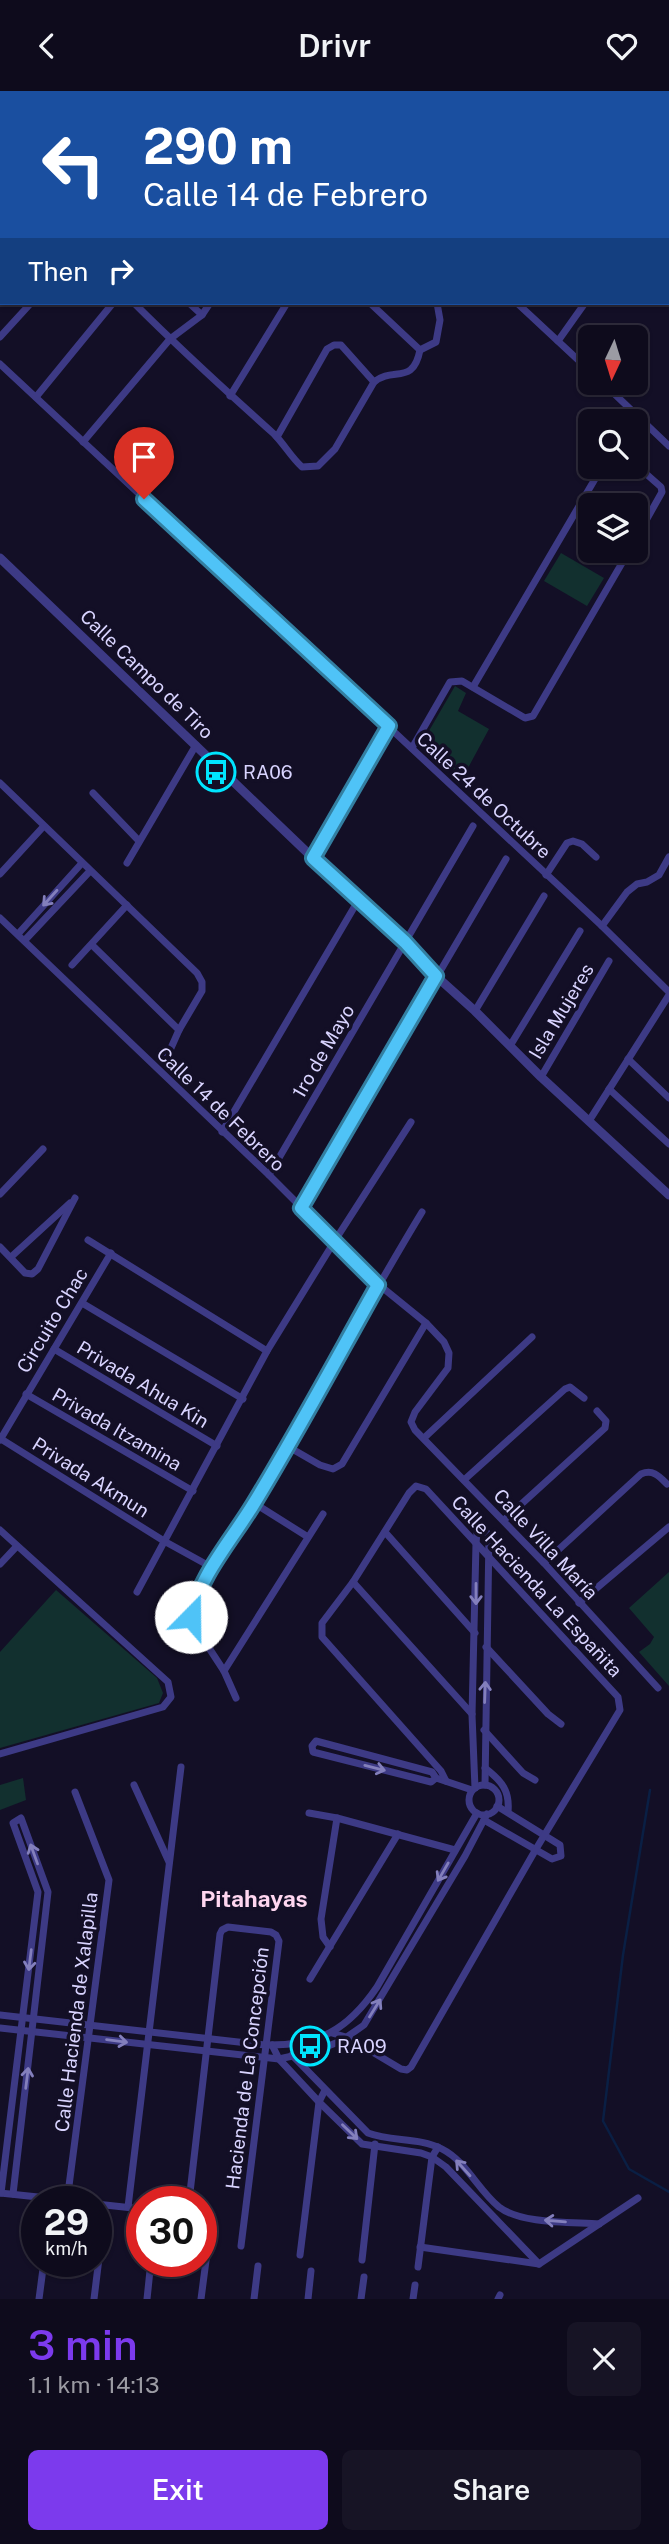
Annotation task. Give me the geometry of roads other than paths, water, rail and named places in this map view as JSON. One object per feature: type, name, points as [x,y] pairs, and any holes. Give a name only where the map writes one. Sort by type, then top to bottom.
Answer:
[{"type":"street","points":[[0,337],[29,305]]},
{"type":"street","points":[[36,397],[111,305]]},
{"type":"street","points":[[136,305],[230,396],[277,437],[292,459],[303,467],[318,466],[335,449],[374,382],[381,376],[400,376],[408,372],[417,364],[420,350]]},
{"type":"street","points":[[191,305],[202,315]]},
{"type":"street","points":[[83,442],[170,338],[202,315],[209,305]]},
{"type":"street","points":[[230,396],[286,305]]},
{"type":"street","points":[[375,305],[420,350]]},
{"type":"street","points":[[420,350],[436,342],[440,320],[437,305]]},
{"type":"street","points":[[519,305],[578,360]]},
{"type":"street","points":[[558,341],[584,305]]},
{"type":"street","points":[[277,437],[327,349],[334,345],[341,345],[374,382]]},
{"type":"street","name":"Calle 24 de Octubre","points":[[0,364],[602,926],[669,993]]},
{"type":"street","points":[[616,395],[669,446]]},
{"type":"street","points":[[648,476],[662,492],[648,517]]},
{"type":"street","points":[[473,687],[595,479]]},
{"type":"street","name":"Calle Campo de Tiro","points":[[0,558],[313,858],[405,942],[436,976],[541,1077],[669,1195]]},
{"type":"street","points":[[412,748],[450,682],[462,681],[525,718],[533,716],[622,563]]},
{"type":"street","points":[[313,858],[389,726]]},
{"type":"street","points":[[127,863],[196,745]]},
{"type":"street","points":[[0,783],[197,973],[202,982],[202,991],[167,1057]]},
{"type":"street","points":[[93,793],[139,841]]},
{"type":"street","points":[[0,874],[43,827]]},
{"type":"street","name":"1ro de Mayo","points":[[269,1175],[473,827]]},
{"type":"street","points":[[546,875],[567,843],[573,841],[582,844],[596,857]]},
{"type":"street","points":[[602,926],[627,892],[637,884],[659,875],[669,857]]},
{"type":"street","points":[[301,1208],[506,859]]},
{"type":"street","points":[[18,934],[82,863]]},
{"type":"street","points":[[25,940],[90,871]]},
{"type":"street","points":[[475,1011],[544,895]]},
{"type":"street","points":[[222,1132],[359,899]]},
{"type":"street","points":[[72,965],[127,905]]},
{"type":"street","name":"Calle 14 de Febrero","points":[[0,918],[269,1175],[378,1285],[426,1323],[444,1342],[449,1353],[447,1367],[415,1412],[411,1422]]},
{"type":"street","points":[[510,1046],[580,931]]},
{"type":"street","points":[[92,945],[179,1030]]},
{"type":"street","name":"Isla Mujeres","points":[[541,1077],[609,961]]},
{"type":"street","points":[[589,1121],[669,993]]},
{"type":"street","points":[[628,1059],[669,1098]]},
{"type":"street","points":[[609,1089],[669,1144]]},
{"type":"street","points":[[137,1592],[267,1351],[411,1122]]},
{"type":"street","points":[[0,1194],[43,1149]]},
{"type":"street","points":[[0,1247],[25,1273],[32,1274],[38,1269],[75,1198],[11,1257]]},
{"type":"street","points":[[236,1698],[224,1671],[191,1617],[192,1608],[213,1567],[254,1503],[422,1212]]},
{"type":"street","points":[[88,1240],[267,1351]]},
{"type":"street","name":"Circuito Chac","points":[[1,1440],[111,1253]]},
{"type":"street","points":[[82,1303],[243,1399]]},
{"type":"street","points":[[287,1445],[320,1465],[333,1469],[342,1464],[426,1323]]},
{"type":"street","points":[[424,1438],[532,1337]]},
{"type":"street","name":"Privada Ahua Kin","points":[[54,1349],[217,1446]]},
{"type":"street","points":[[464,1480],[565,1389],[570,1387],[584,1398]]},
{"type":"street","name":"Privada Itzamina","points":[[26,1394],[193,1491]]},
{"type":"street","points":[[503,1520],[605,1428],[606,1421],[597,1411]]},
{"type":"street","name":"Calle Villa María","points":[[411,1422],[415,1430],[544,1563],[658,1688]]},
{"type":"street","name":"Privada Akmun","points":[[1,1440],[164,1541],[213,1567]]},
{"type":"street","points":[[544,1563],[641,1473],[647,1471],[657,1474],[667,1484]]},
{"type":"street","name":"Calle Hacienda La Españita","points":[[332,2033],[349,2038],[401,2069],[407,2070],[411,2067],[536,1849],[620,1710],[618,1697],[426,1489],[416,1486],[353,1582],[322,1623],[322,1637],[441,1770],[446,1781]]},
{"type":"street","points":[[254,1503],[308,1537]]},
{"type":"street","points":[[224,1671],[323,1514]]},
{"type":"street","points":[[579,1604],[669,1527]]},
{"type":"street","points":[[0,1530],[168,1682],[171,1697],[163,1707],[0,1754]]},
{"type":"street","points":[[485,1785],[489,1535],[484,1530],[477,1533],[476,1543],[473,1789],[469,1803],[477,1813],[552,1859],[561,1856],[560,1846],[498,1806]]},
{"type":"street","points":[[385,1532],[476,1633]]},
{"type":"street","points":[[0,1565],[17,1546]]},
{"type":"street","points":[[353,1582],[472,1715]]},
{"type":"street","points":[[486,1647],[548,1714],[561,1724]]},
{"type":"street","points":[[484,1730],[523,1773],[535,1780]]},
{"type":"street","points":[[436,1777],[431,1781],[313,1752],[312,1746],[316,1741],[432,1772],[436,1777],[473,1789],[485,1785],[497,1792],[498,1806]]},
{"type":"street","points":[[130,2186],[181,1767]]},
{"type":"street","points":[[485,1768],[504,1786],[509,1798],[508,1812]]},
{"type":"street","points":[[134,1785],[170,1862]]},
{"type":"street","name":"Calle Hacienda de Xalapilla","points":[[74,2186],[90,2024],[109,1880],[75,1792]]},
{"type":"street","points":[[0,2028],[279,2059],[315,2051],[349,2038],[364,2025],[485,1817],[498,1806]]},
{"type":"street","points":[[309,1813],[398,1833],[455,1850]]},
{"type":"street","points":[[0,2015],[269,2045],[309,2042],[332,2033],[362,2009],[377,1987],[477,1813]]},
{"type":"street","points":[[13,2194],[48,1892],[21,1818],[13,1823],[38,1892],[1,2193],[21,2195]]},
{"type":"street","points":[[330,1947],[323,1937],[321,1919],[337,1818]]},
{"type":"street","points":[[310,1979],[398,1833]]},
{"type":"street","points":[[35,1919],[45,1920]]},
{"type":"street","name":"Hacienda de La Concepción","points":[[207,2039],[222,1930],[228,1927],[276,1935],[279,1941],[269,2045],[263,2057],[241,2246]]},
{"type":"street","points":[[191,2186],[207,2039]]},
{"type":"street","points":[[269,2045],[319,2102],[362,2144],[432,2157],[446,2167],[539,2264]]},
{"type":"street","points":[[285,2045],[292,2056],[368,2133],[438,2147],[450,2154],[497,2206],[512,2215],[599,2224]]},
{"type":"street","points":[[300,2255],[319,2102],[325,2090]]},
{"type":"street","points":[[11,2111],[23,2113]]},
{"type":"street","points":[[362,2260],[377,2136]]},
{"type":"street","points":[[418,2267],[432,2157],[438,2147]]},
{"type":"street","points":[[420,2247],[539,2264],[638,2198]]},
{"type":"street","points":[[501,2225],[512,2215]]},
{"type":"street","points":[[254,2299],[258,2266]]},
{"type":"street","points":[[308,2299],[311,2271]]},
{"type":"street","points":[[39,2299],[42,2277]]},
{"type":"street","points":[[93,2299],[96,2277]]},
{"type":"street","points":[[147,2299],[149,2277]]},
{"type":"street","points":[[201,2299],[204,2277]]},
{"type":"street","points":[[361,2299],[364,2277]]},
{"type":"street","points":[[413,2299],[415,2285]]},
{"type":"waterway","points":[[650,1790],[623,1955],[603,2121],[629,2169],[669,2192]]},
{"type":"place","name":"RA06","points":[[216,772]]},
{"type":"place","name":"RA09","points":[[310,2046]]},
{"type":"district","name":"Pitahayas","points":[[254,1899]]}]
